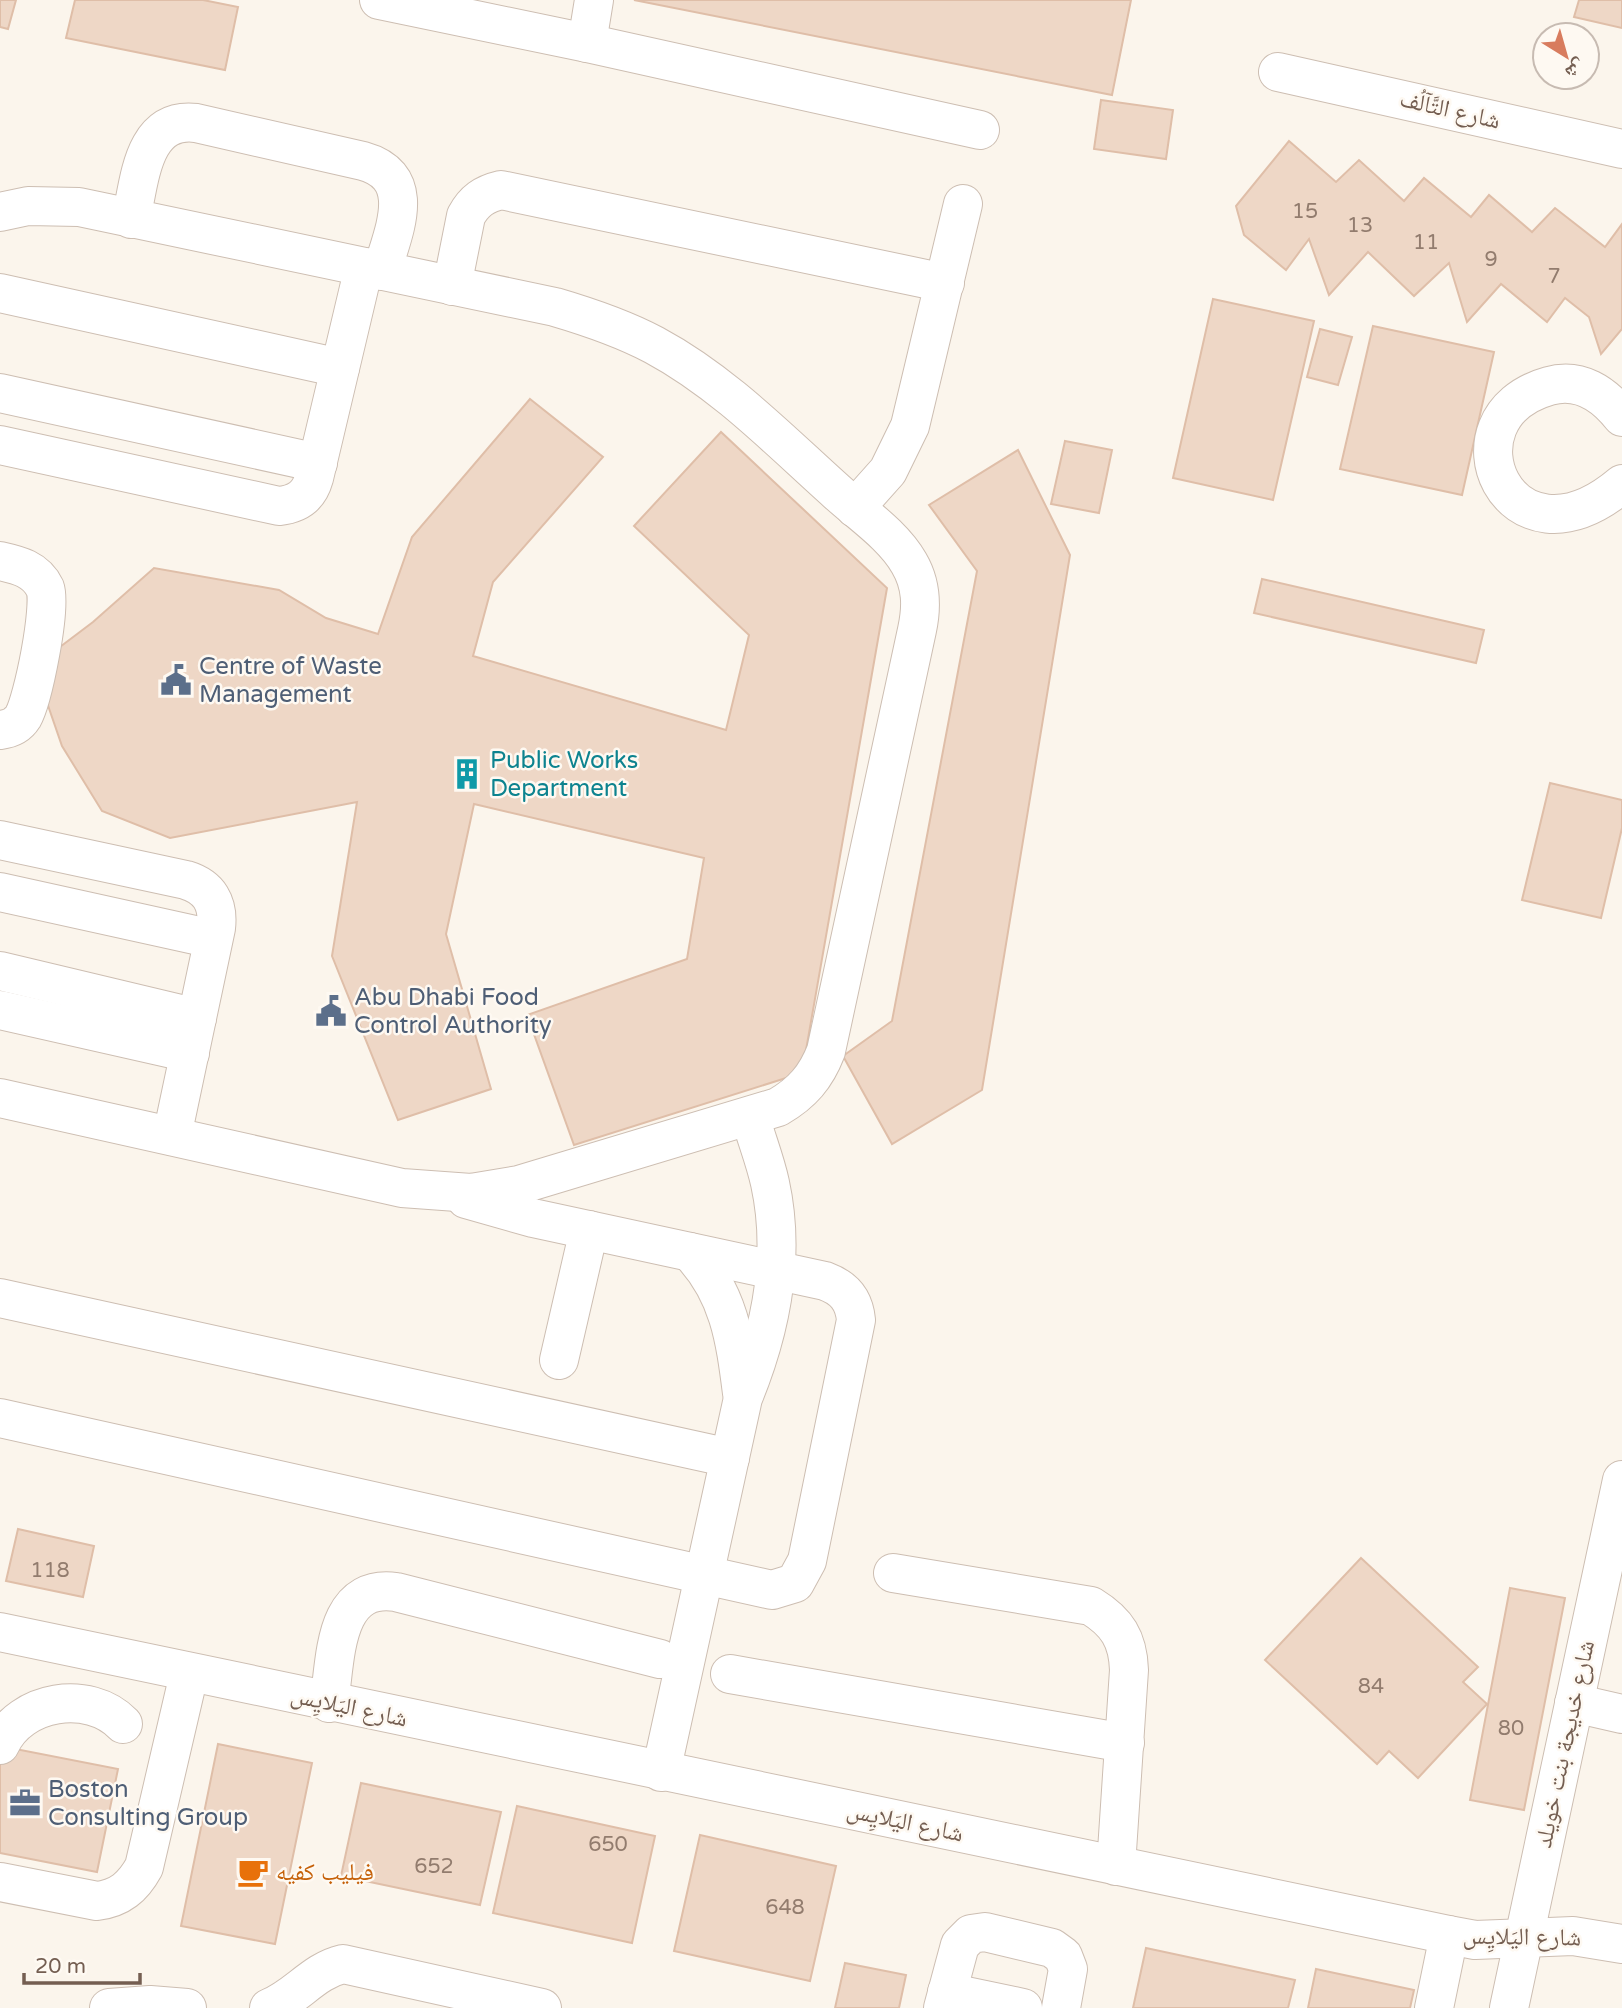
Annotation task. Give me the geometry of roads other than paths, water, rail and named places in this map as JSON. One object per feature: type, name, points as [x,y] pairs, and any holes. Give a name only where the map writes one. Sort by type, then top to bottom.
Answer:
[{"type":"street","points":[[379,0],[980,130]]},
{"type":"street","points":[[587,43],[594,0]]},
{"type":"street","name":"شارع التَّآلُف","points":[[1278,72],[1622,149]]},
{"type":"street","points":[[0,445],[279,506],[289,505],[306,496],[312,487],[340,368],[373,269],[399,208],[396,186],[382,170],[363,161],[196,123],[173,124],[155,136],[146,156],[131,219]]},
{"type":"street","points":[[452,286],[466,216],[471,206],[490,193],[502,190],[945,283]]},
{"type":"street","points":[[0,212],[54,204],[566,310],[623,330],[655,346],[716,385],[902,551],[911,565],[921,597],[921,613],[826,1051],[813,1078],[803,1090],[778,1107],[519,1185],[448,1193]]},
{"type":"street","points":[[855,508],[888,471],[910,426],[963,204]]},
{"type":"street","points":[[0,293],[340,368]]},
{"type":"street","points":[[1622,417],[1596,390],[1558,383],[1534,390],[1508,410],[1493,443],[1496,473],[1508,493],[1536,512],[1560,514],[1581,510],[1601,502],[1622,484]]},
{"type":"street","points":[[0,393],[318,463]]},
{"type":"street","points":[[0,561],[20,565],[39,579],[45,589],[47,613],[27,708],[16,725],[0,730]]},
{"type":"street","points":[[0,840],[196,883],[205,888],[216,907],[213,939],[172,1136]]},
{"type":"street","points":[[0,892],[213,939]]},
{"type":"street","points":[[0,971],[193,1035]]},
{"type":"street","points":[[0,1010],[193,1035]]},
{"type":"street","points":[[0,1098],[402,1188],[448,1193],[504,1211],[835,1285],[845,1291],[855,1309],[856,1320],[807,1561],[801,1577],[780,1589],[0,1418]]},
{"type":"street","points":[[661,1772],[743,1398],[765,1335],[775,1270],[777,1249],[769,1182],[750,1115]]},
{"type":"street","points":[[559,1360],[589,1230]]},
{"type":"street","points":[[690,1252],[715,1283],[732,1320],[743,1398]]},
{"type":"street","points":[[0,1298],[730,1458]]},
{"type":"street","name":"شارع خديجة بنت خويلد","points":[[1509,2008],[1622,1480]]},
{"type":"street","points":[[893,1573],[1091,1606],[1108,1616],[1121,1631],[1128,1650],[1125,1743],[1116,1866]]},
{"type":"street","points":[[329,1703],[342,1622],[353,1602],[373,1592],[396,1592],[660,1659]]},
{"type":"street","name":"شارع اليَلايِس","points":[[5,1638],[1449,1936],[1475,1940],[1573,1936],[1622,1944]]},
{"type":"street","points":[[0,1882],[97,1901],[109,1899],[130,1888],[144,1867],[189,1674]]},
{"type":"street","points":[[730,1674],[1125,1743]]},
{"type":"street","points":[[1574,1703],[1622,1714]]},
{"type":"street","points":[[0,1745],[12,1725],[21,1718],[31,1712],[54,1708],[80,1721],[123,1724],[174,1736]]},
{"type":"street","points":[[1023,2008],[945,2000],[960,1945],[971,1934],[985,1932],[1052,1948],[1063,1955],[1068,1969],[1061,2008]]},
{"type":"street","points":[[1434,2008],[1449,1936]]},
{"type":"street","points":[[269,2008],[296,1993],[319,1972],[343,1964],[542,2008]]},
{"type":"street","points":[[109,2008],[150,2005],[187,2008]]},
{"type":"place","name":"Centre of Waste Management","points":[[176,680]]},
{"type":"place","name":"Public Works Department","points":[[467,774]]},
{"type":"place","name":"Abu Dhabi Food Control Authority","points":[[331,1011]]},
{"type":"place","name":"Boston Consulting Group","points":[[25,1803]]},
{"type":"place","name":"فيليب كفيه","points":[[253,1872]]}]
